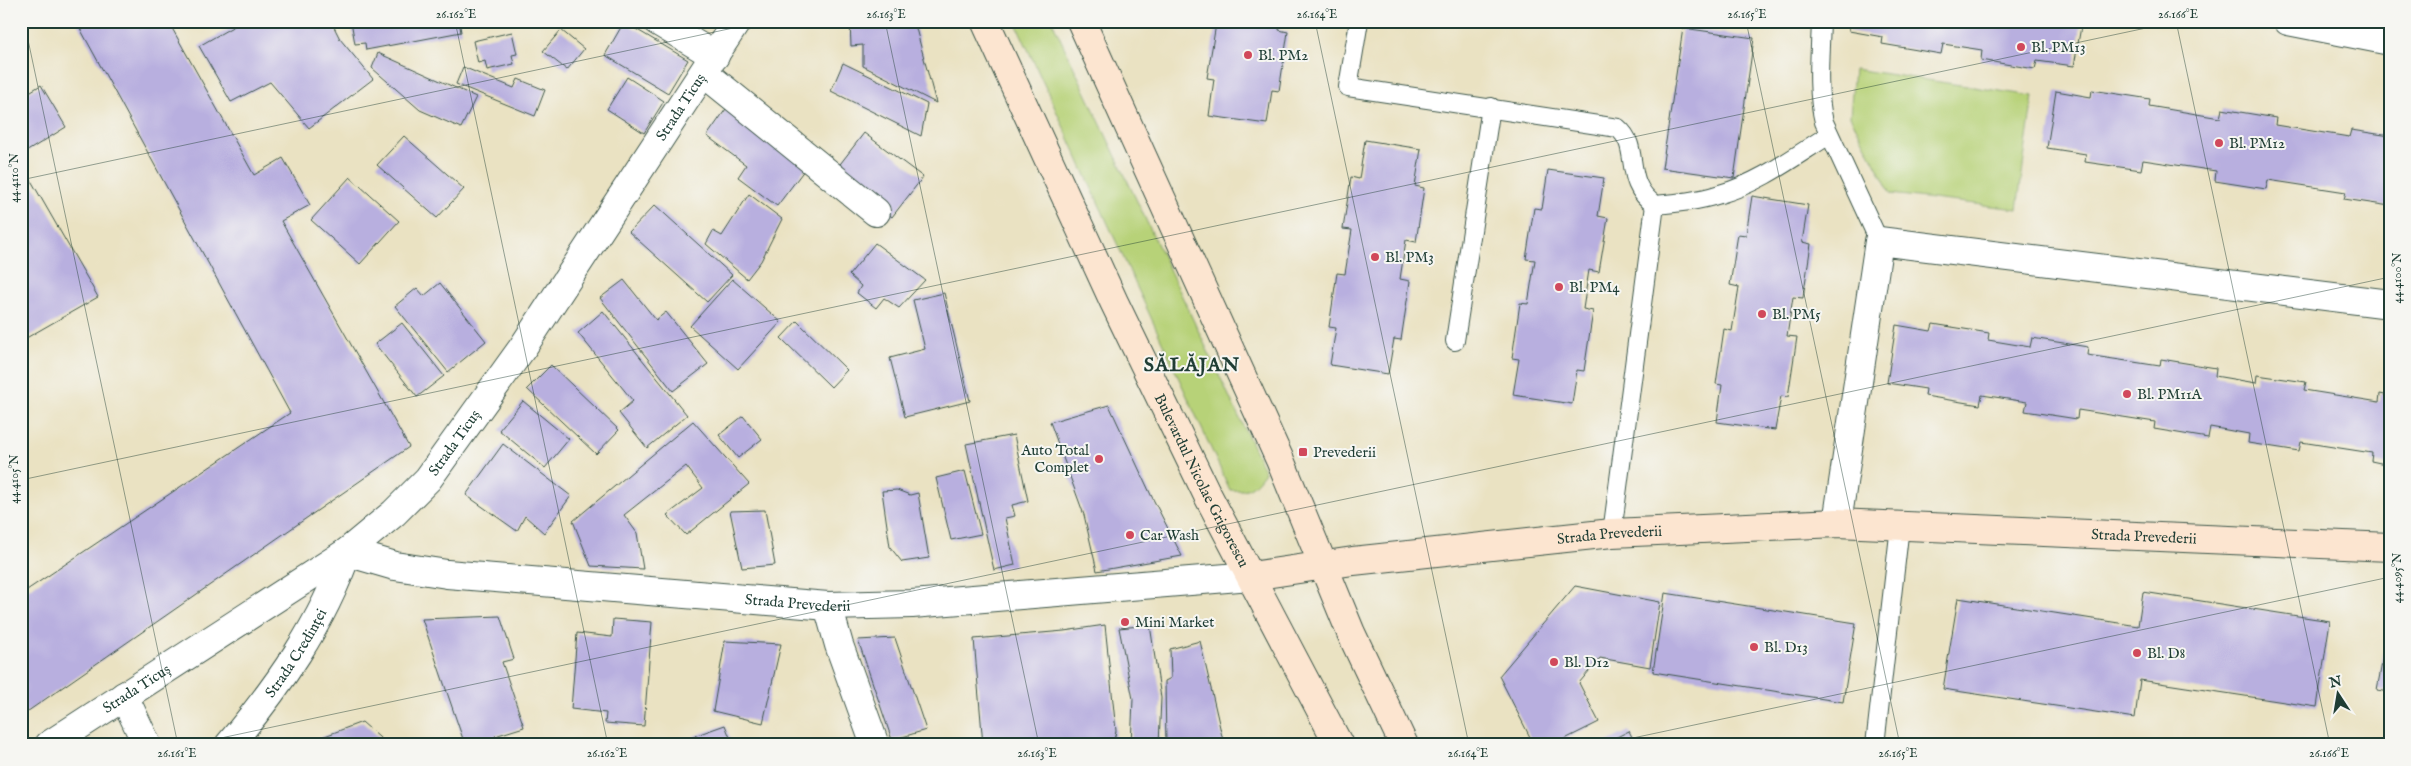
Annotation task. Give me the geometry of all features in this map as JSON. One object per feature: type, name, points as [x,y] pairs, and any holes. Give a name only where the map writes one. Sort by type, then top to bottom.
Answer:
[{"type":"main road","name":"Bulevardul Nicolae Grigorescu","points":[[985,21],[1118,310],[1207,494],[1339,745]]},
{"type":"main road","points":[[1081,21],[1280,460],[1351,633],[1404,745]]},
{"type":"main road","name":"Strada Prevederii","points":[[1251,576],[1454,549],[1612,533],[1837,523],[2390,547]]},
{"type":"street","points":[[657,21],[710,65],[876,212]]},
{"type":"street","name":"Strada Ticuș","points":[[49,745],[347,552],[394,513],[428,479],[523,347],[710,65],[737,21]]},
{"type":"street","points":[[2288,21],[2390,42]]},
{"type":"street","points":[[1837,523],[1879,241],[2390,304]]},
{"type":"street","name":"Strada Prevederii","points":[[347,552],[395,566],[447,574],[828,606],[912,604],[1251,576]]},
{"type":"street","name":"Strada Credinței","points":[[229,745],[255,714],[320,616],[335,586],[347,552]]},
{"type":"street","points":[[828,606],[874,745]]},
{"type":"street","points":[[124,696],[147,745]]},
{"type":"lane","points":[[1359,21],[1348,87],[1491,107],[1618,128],[1624,134],[1628,144],[1635,181],[1643,196],[1655,205],[1696,201],[1722,194],[1756,180],[1829,135]]},
{"type":"lane","points":[[1821,21],[1820,105],[1829,135],[1879,241]]},
{"type":"lane","points":[[1455,342],[1491,107]]},
{"type":"lane","points":[[1612,533],[1655,205]]},
{"type":"lane","points":[[1875,745],[1900,526]]},
{"type":"green space","points":[[1015,21],[1052,21],[1265,472],[1257,482],[1247,489],[1230,490]]},
{"type":"green space","points":[[1854,69],[2033,96],[2017,209],[1891,194],[1850,116]]},
{"type":"building","points":[[76,21],[168,21],[254,175],[283,158],[310,205],[281,221],[409,447],[21,716],[21,594],[290,413]]},
{"type":"building","points":[[243,21],[331,21],[340,39],[373,79],[309,128],[270,82],[231,102],[199,46]]},
{"type":"building","points":[[351,21],[459,21],[461,32],[366,50],[365,43],[355,44]]},
{"type":"building","points":[[850,21],[914,21],[936,103],[863,66],[863,45],[851,46]]},
{"type":"building","name":"Bl. PM2","points":[[1224,21],[1280,21],[1279,30],[1288,32],[1279,91],[1272,90],[1267,124],[1209,116],[1214,79],[1207,78],[1216,24],[1224,25]]},
{"type":"building","name":"Bl. PM13","points":[[1850,21],[2082,21],[2074,66],[2037,61],[2035,69],[1981,60],[1982,50],[1943,44],[1941,54],[1882,44],[1883,37],[1849,31]]},
{"type":"building","points":[[624,22],[688,60],[668,93],[605,55]]},
{"type":"building","points":[[1683,28],[1754,38],[1734,178],[1662,168]]},
{"type":"building","points":[[561,30],[584,49],[567,70],[543,51]]},
{"type":"building","points":[[512,32],[517,54],[512,55],[514,64],[487,70],[485,61],[478,63],[473,41]]},
{"type":"building","points":[[378,53],[476,97],[461,128],[420,110],[372,68]]},
{"type":"building","points":[[843,63],[927,104],[921,136],[831,91]]},
{"type":"building","points":[[463,67],[514,88],[518,79],[545,90],[535,116],[456,84]]},
{"type":"building","points":[[627,77],[664,101],[644,133],[607,109]]},
{"type":"building","points":[[41,85],[66,127],[21,155],[21,97]]},
{"type":"building","name":"Bl. PM12","points":[[2092,90],[2150,99],[2149,106],[2220,118],[2222,109],[2276,118],[2275,125],[2349,137],[2351,130],[2390,136],[2390,206],[2344,199],[2346,192],[2268,180],[2266,189],[2215,181],[2216,171],[2143,160],[2141,170],[2085,162],[2086,154],[2047,148],[2056,91],[2091,97]]},
{"type":"building","points":[[728,106],[808,165],[777,206],[738,177],[746,165],[707,136]]},
{"type":"building","points":[[864,133],[923,177],[892,217],[834,172]]},
{"type":"building","points":[[404,136],[464,189],[437,218],[377,165]]},
{"type":"building","name":"Bl. PM3","points":[[1365,140],[1421,149],[1415,186],[1424,188],[1416,242],[1406,240],[1400,279],[1410,281],[1401,340],[1394,339],[1388,374],[1330,365],[1336,328],[1329,327],[1337,273],[1345,274],[1352,230],[1343,229],[1351,177],[1359,179]]},
{"type":"building","points":[[25,170],[98,297],[21,341],[21,173]]},
{"type":"building","name":"Bl. PM4","points":[[1548,170],[1604,178],[1598,216],[1608,218],[1599,272],[1589,270],[1583,309],[1593,311],[1584,371],[1577,370],[1572,404],[1513,395],[1519,359],[1512,358],[1520,303],[1528,304],[1535,260],[1526,259],[1534,208],[1542,209]]},
{"type":"building","points":[[350,177],[399,221],[360,264],[311,220]]},
{"type":"building","points":[[749,194],[782,219],[761,261],[747,279],[706,244],[713,231],[722,236]]},
{"type":"building","name":"Bl. PM5","points":[[1752,196],[1808,205],[1802,242],[1811,244],[1803,298],[1793,297],[1787,336],[1797,337],[1788,397],[1781,396],[1775,430],[1717,422],[1722,385],[1716,384],[1724,329],[1732,331],[1739,287],[1730,285],[1738,234],[1746,235]]},
{"type":"building","points":[[655,205],[732,275],[707,302],[629,232]]},
{"type":"building","points":[[875,243],[925,280],[899,308],[884,298],[876,308],[857,293],[861,286],[849,275]]},
{"type":"building","points":[[732,279],[781,322],[738,369],[690,326]]},
{"type":"building","points":[[624,280],[656,320],[666,312],[708,364],[673,391],[600,298]]},
{"type":"building","points":[[440,283],[486,341],[448,372],[395,306],[417,288],[424,296]]},
{"type":"building","points":[[944,293],[970,401],[905,417],[890,358],[925,349],[913,300]]},
{"type":"building","points":[[603,311],[687,415],[647,448],[619,413],[633,401],[578,333]]},
{"type":"building","points":[[797,321],[847,370],[831,387],[781,338]]},
{"type":"building","points":[[402,323],[444,376],[417,397],[375,344]]},
{"type":"building","name":"Bl. PM11A","points":[[1933,324],[1989,333],[1988,340],[2030,347],[2032,338],[2088,347],[2087,355],[2160,366],[2161,359],[2216,368],[2215,376],[2256,383],[2257,375],[2306,382],[2304,390],[2379,402],[2380,394],[2390,396],[2390,465],[2371,461],[2372,453],[2301,442],[2299,451],[2248,443],[2249,434],[2210,427],[2208,438],[2154,429],[2155,422],[2078,410],[2077,419],[2025,411],[2027,402],[1982,395],[1980,405],[1925,396],[1926,389],[1887,383],[1896,325],[1931,331]]},
{"type":"building","points":[[551,365],[619,430],[596,454],[527,389]]},
{"type":"building","points":[[523,401],[569,439],[545,468],[499,430]]},
{"type":"building","points":[[1109,405],[1182,556],[1097,571],[1084,515],[1050,422]]},
{"type":"building","points":[[743,416],[762,439],[738,458],[719,435]]},
{"type":"building","points":[[693,421],[749,484],[686,535],[667,515],[703,488],[686,466],[624,515],[637,533],[643,569],[591,566],[573,521]]},
{"type":"building","points":[[1014,435],[1028,501],[1012,505],[1015,516],[1005,518],[1015,565],[994,570],[966,444]]},
{"type":"building","points":[[503,444],[571,496],[544,533],[525,516],[517,531],[466,495]]},
{"type":"building","points":[[965,471],[981,534],[951,540],[936,478]]},
{"type":"building","points":[[897,490],[910,495],[918,493],[929,558],[902,562],[890,547],[882,491]]},
{"type":"building","points":[[765,510],[775,565],[742,568],[730,511]]},
{"type":"building","name":"Bl. D12","points":[[1575,586],[1660,602],[1650,667],[1600,658],[1579,683],[1599,722],[1553,745],[1534,745],[1499,676]]},
{"type":"building","name":"Bl. D8","points":[[2143,592],[2330,621],[2317,707],[2140,680],[2135,718],[1943,689],[1958,598],[2138,626]]},
{"type":"building","name":"Bl. D13","points":[[1665,593],[1856,623],[1843,702],[1653,672]]},
{"type":"building","points":[[500,616],[514,659],[502,662],[524,727],[495,736],[499,745],[465,745],[422,619]]},
{"type":"building","points":[[613,619],[652,622],[644,726],[605,723],[606,713],[571,709],[577,633],[612,637]]},
{"type":"building","points":[[1105,625],[1116,731],[1113,745],[983,745],[974,639],[1064,631]]},
{"type":"building","points":[[1150,625],[1161,698],[1159,745],[1131,745],[1133,699],[1119,628]]},
{"type":"building","points":[[2388,630],[2390,631],[2390,692],[2377,690]]},
{"type":"building","points":[[895,638],[926,730],[892,740],[858,640]]},
{"type":"building","points":[[725,641],[781,644],[763,723],[713,711]]},
{"type":"building","points":[[1200,641],[1224,745],[1166,745],[1165,681],[1171,678],[1170,649]]},
{"type":"building","points":[[362,722],[388,745],[301,745]]},
{"type":"building","points":[[725,725],[733,745],[697,745],[694,736]]},
{"type":"building","points":[[1629,731],[1636,745],[1601,745]]},
{"type":"place","name":"Bl. PM13","points":[[2021,47]]},
{"type":"place","name":"Bl. PM2","points":[[1248,55]]},
{"type":"place","name":"Bl. PM12","points":[[2219,143]]},
{"type":"place","name":"Bl. PM3","points":[[1375,257]]},
{"type":"place","name":"Bl. PM4","points":[[1559,287]]},
{"type":"place","name":"Bl. PM5","points":[[1762,314]]},
{"type":"place","name":"Bl. PM11A","points":[[2127,394]]},
{"type":"place","name":"Prevederii","points":[[1303,452]]},
{"type":"place","name":"Auto Total Complet","points":[[1099,459]]},
{"type":"place","name":"Car Wash","points":[[1130,535]]},
{"type":"place","name":"Mini Market","points":[[1125,622]]},
{"type":"place","name":"Bl. D13","points":[[1754,647]]},
{"type":"place","name":"Bl. D8","points":[[2137,653]]},
{"type":"place","name":"Bl. D12","points":[[1554,662]]},
{"type":"district","name":"SĂLĂJAN","points":[[1192,364]]}]
